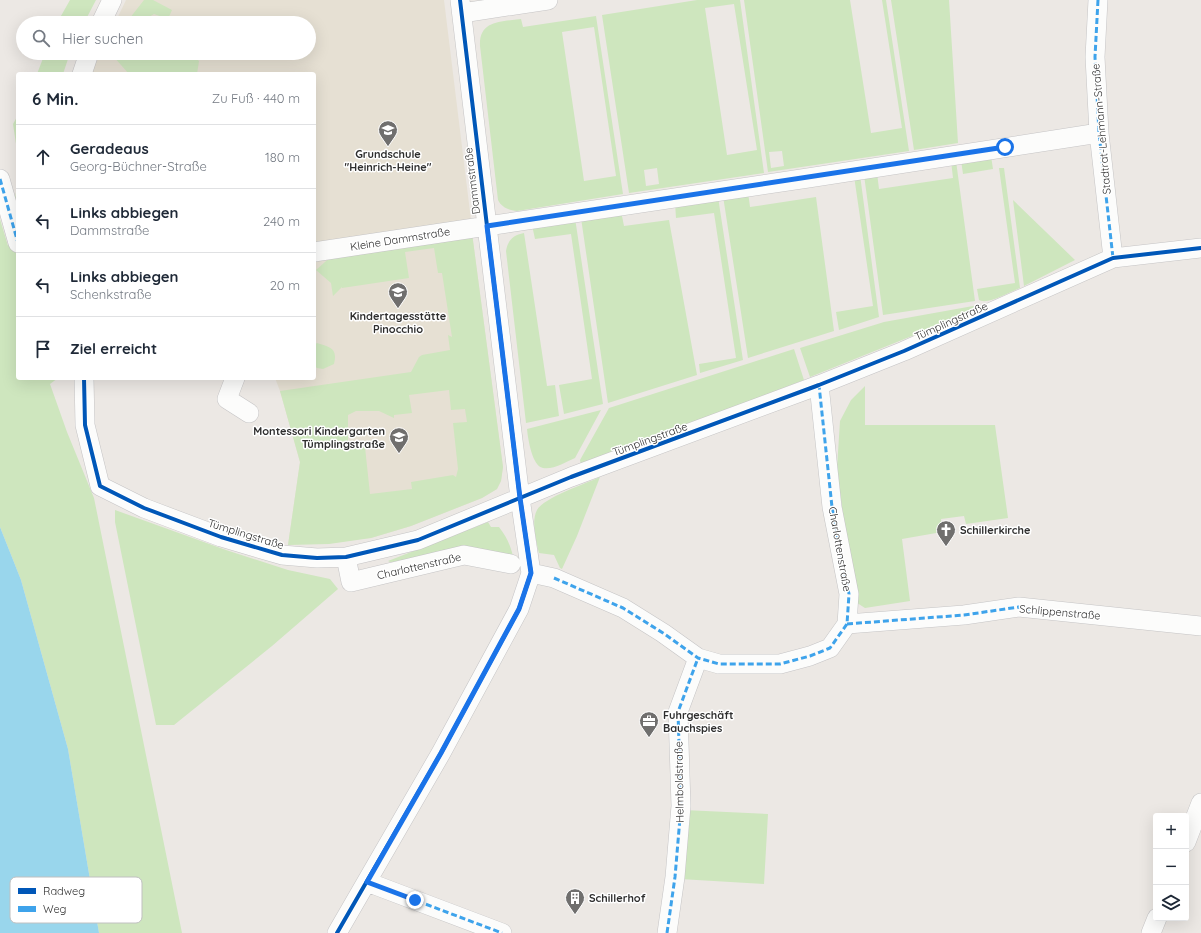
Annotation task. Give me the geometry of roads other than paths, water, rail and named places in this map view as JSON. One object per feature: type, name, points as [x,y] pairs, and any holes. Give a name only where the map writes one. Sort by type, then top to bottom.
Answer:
[{"type":"street","points":[[104,16],[112,0]]},
{"type":"street","points":[[461,6],[548,0]]},
{"type":"street","name":"Stadtrat-Lehmann-Straße","points":[[1098,0],[1095,57],[1099,133],[1113,258]]},
{"type":"street","name":"Dammstraße","points":[[337,933],[441,753],[519,609],[531,573],[520,498],[461,6]]},
{"type":"street","points":[[83,72],[87,60]]},
{"type":"street","name":"Kleine Dammstraße","points":[[316,252],[1099,133]]},
{"type":"street","points":[[0,179],[16,236]]},
{"type":"street","name":"Tümplingstraße","points":[[84,380],[85,425],[100,486],[144,508],[221,537],[282,555],[317,558],[346,557],[418,540],[571,477],[818,385],[904,351],[1113,258],[1201,248]]},
{"type":"street","points":[[234,380],[227,399],[250,413]]},
{"type":"street","name":"Charlottenstraße","points":[[818,385],[832,507],[849,594],[847,624]]},
{"type":"street","name":"Charlottenstraße","points":[[346,557],[351,582],[464,555],[511,564]]},
{"type":"street","points":[[531,573],[554,578],[623,608],[663,633],[698,658],[719,664],[780,664],[810,656],[830,648],[847,624]]},
{"type":"street","name":"Schlippenstraße","points":[[847,624],[964,615],[1019,607],[1201,626]]},
{"type":"street","name":"Helmboldstraße","points":[[667,933],[675,877],[681,806],[678,712],[698,658]]},
{"type":"street","points":[[1189,836],[1200,812]]},
{"type":"street","points":[[367,882],[502,933]]},
{"type":"street","points":[[1151,933],[1156,921]]},
{"type":"water","points":[[0,527],[21,580],[68,749],[90,877],[10,877],[10,923],[97,923],[99,933],[0,933]]},
{"type":"place","name":"Grundschule \"Heinrich-Heine\"","points":[[388,147]]},
{"type":"place","name":"Kindertagesstätte Pinocchio","points":[[398,309]]},
{"type":"place","name":"Montessori Kindergarten Tümplingstraße","points":[[399,454]]},
{"type":"place","name":"Schillerkirche","points":[[946,547]]},
{"type":"place","name":"Fuhrgeschäft Bauchspies","points":[[649,738]]},
{"type":"place","name":"Schillerhof","points":[[575,915]]}]
